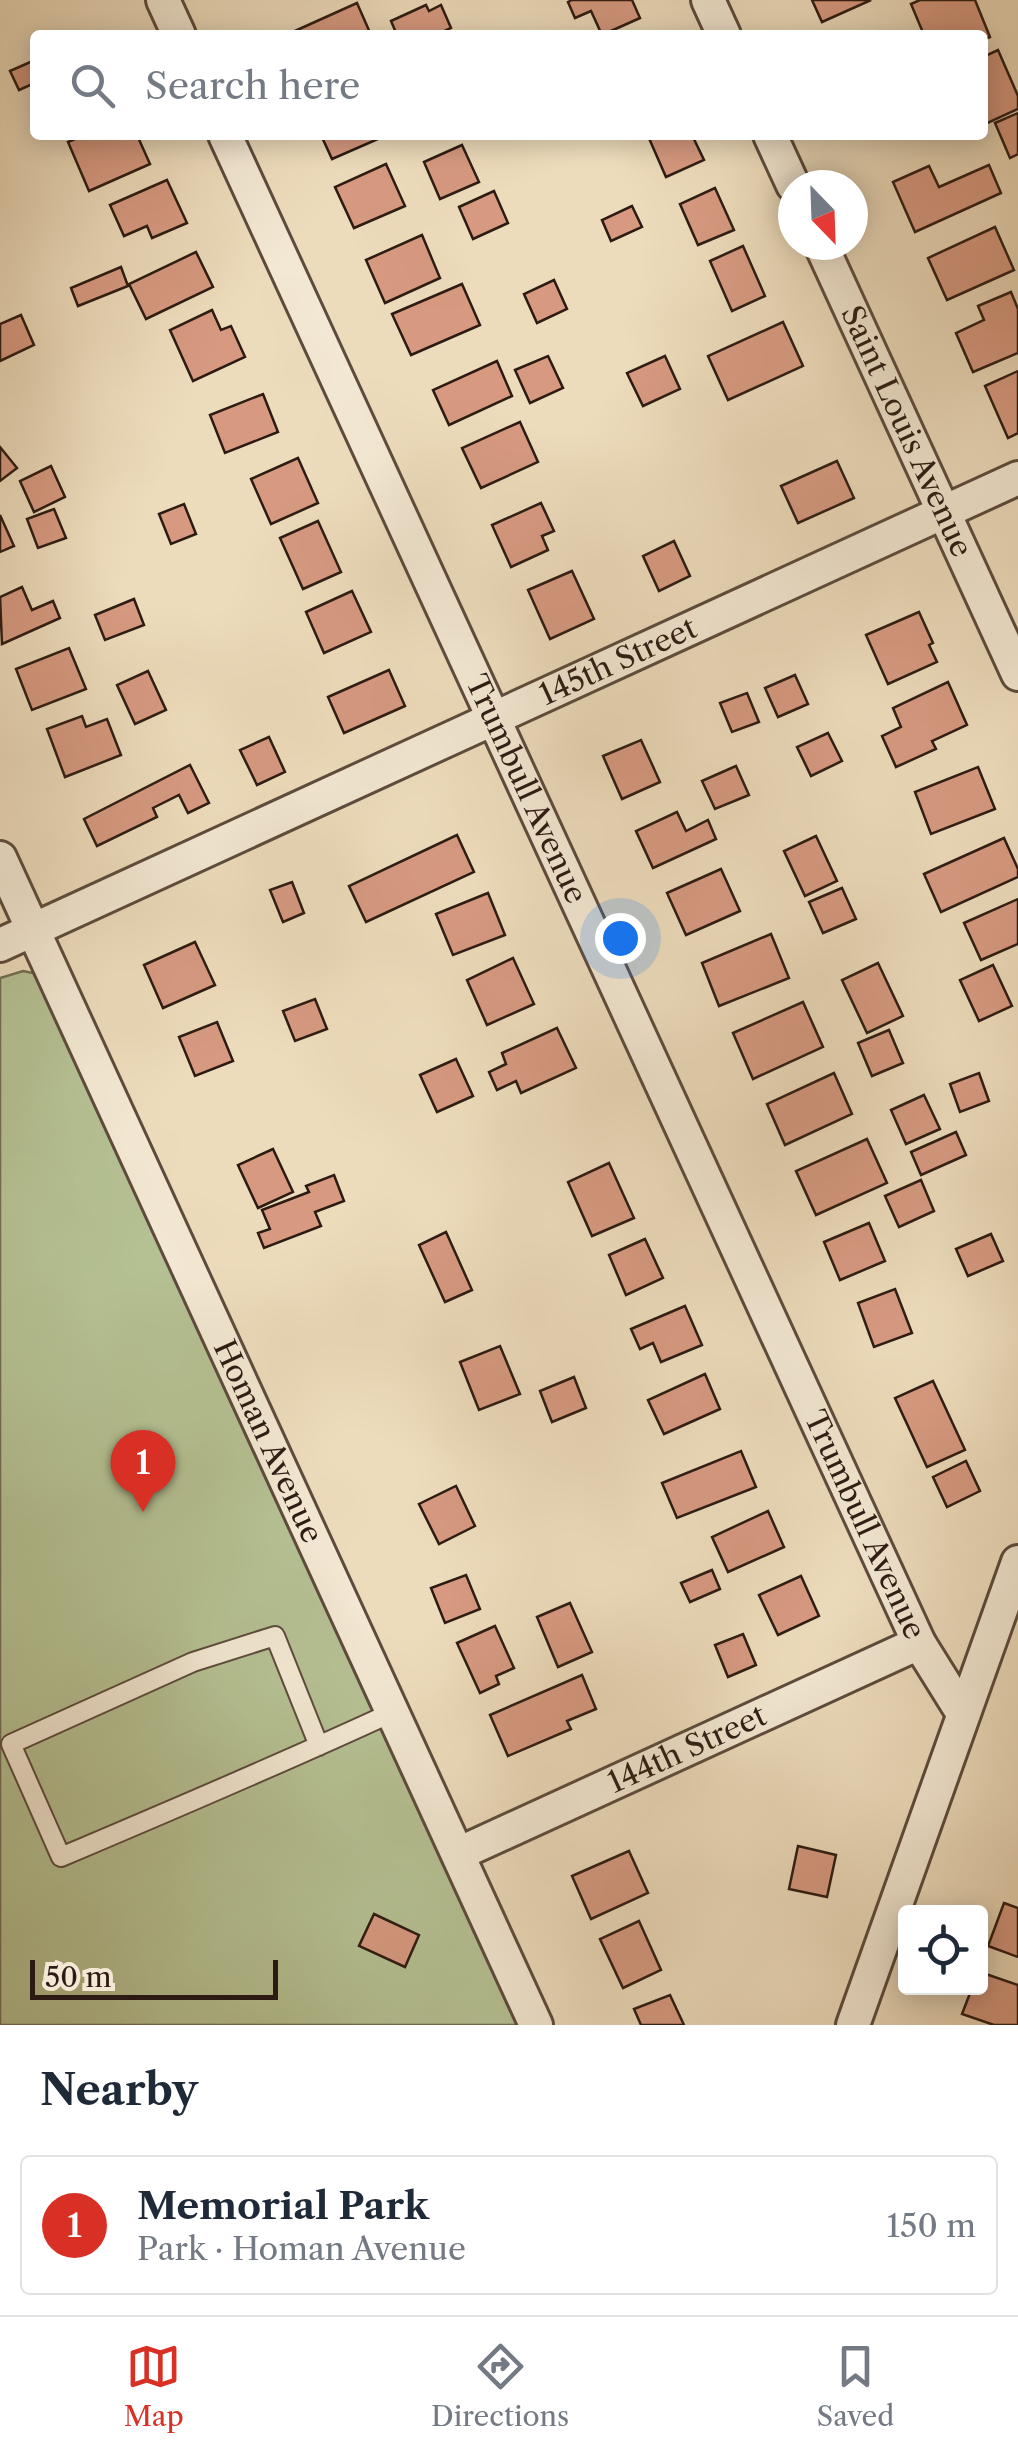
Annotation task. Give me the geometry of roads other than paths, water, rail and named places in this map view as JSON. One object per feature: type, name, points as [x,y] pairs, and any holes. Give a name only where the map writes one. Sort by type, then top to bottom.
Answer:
[{"type":"street","points":[[163,0],[177,30]]},
{"type":"street","points":[[708,0],[722,30]]},
{"type":"street","name":"Trumbull Avenue","points":[[227,140],[919,1643],[962,1712]]},
{"type":"street","points":[[772,140],[786,170]]},
{"type":"street","name":"Saint Louis Avenue","points":[[828,260],[1018,674]]},
{"type":"street","name":"145th Street","points":[[0,945],[1018,478]]},
{"type":"street","name":"Homan Avenue","points":[[0,858],[536,2025]]},
{"type":"street","points":[[853,2025],[1018,1562]]},
{"type":"street","name":"144th Street","points":[[458,1854],[919,1643]]},
{"type":"lane","points":[[319,1746],[275,1636],[193,1662],[11,1744],[61,1858],[319,1746],[393,1712]]},
{"type":"place","name":"Memorial Park","points":[[143,1512]]}]
